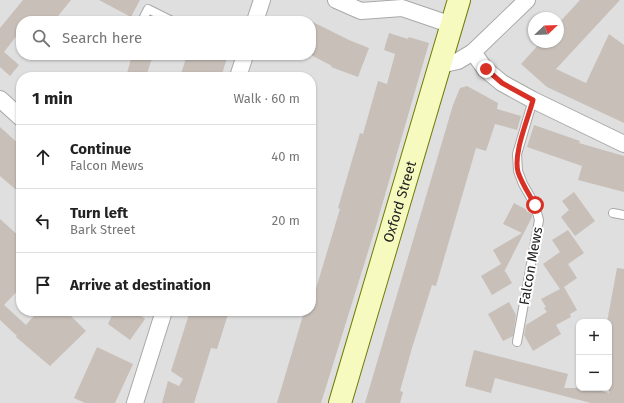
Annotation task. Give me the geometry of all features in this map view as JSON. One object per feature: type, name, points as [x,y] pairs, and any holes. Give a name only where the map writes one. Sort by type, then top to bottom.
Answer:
[{"type":"street","points":[[257,16],[262,0]]},
{"type":"street","points":[[336,0],[361,11],[368,12],[402,8],[452,25]]},
{"type":"street","name":"Oxford Street","points":[[340,403],[459,0]]},
{"type":"street","points":[[440,65],[458,61],[473,52],[527,0]]},
{"type":"street","points":[[473,52],[486,69],[502,83],[533,100],[624,144]]},
{"type":"street","points":[[239,72],[242,60]]},
{"type":"street","points":[[0,99],[16,113]]},
{"type":"street","points":[[135,403],[162,316]]},
{"type":"lane","points":[[144,16],[148,9],[162,16]]},
{"type":"lane","name":"Falcon Mews","points":[[517,342],[539,220],[535,205],[523,184],[518,171],[517,154],[533,100]]},
{"type":"lane","points":[[613,213],[624,215]]},
{"type":"shaded area","points":[[0,0],[624,0],[624,403],[0,403]]},
{"type":"building","points":[[23,0],[71,0],[58,16],[16,16],[16,36],[4,52],[19,65],[10,76],[0,67],[0,28]]},
{"type":"building","points":[[99,0],[140,0],[132,16]]},
{"type":"building","points":[[580,0],[620,0],[556,69],[586,83],[609,34],[624,45],[624,123],[547,87],[521,64],[536,48],[564,48],[564,17]]},
{"type":"building","points":[[316,24],[369,48],[358,77],[331,67],[332,66],[316,58]]},
{"type":"building","points":[[389,33],[408,39],[409,37],[429,43],[376,226],[321,403],[277,403],[303,316],[316,316],[316,288],[340,209],[338,208],[360,133],[363,134],[378,81],[387,84],[395,54],[384,50]]},
{"type":"building","points":[[131,60],[151,60],[148,72],[127,72]]},
{"type":"building","points":[[185,60],[226,60],[223,72],[182,72]]},
{"type":"building","points":[[467,86],[498,103],[497,109],[521,116],[517,130],[495,124],[486,151],[476,148],[436,286],[432,285],[412,348],[400,391],[403,392],[400,403],[365,403],[453,105],[460,88]]},
{"type":"building","points":[[534,125],[580,141],[579,143],[624,156],[624,192],[578,180],[582,166],[527,147]]},
{"type":"building","points":[[0,127],[16,141],[16,190],[0,176]]},
{"type":"building","points":[[574,192],[595,221],[575,236],[561,217],[569,210],[562,201]]},
{"type":"building","points":[[514,203],[527,210],[526,211],[532,214],[532,217],[504,272],[505,271],[512,283],[492,295],[481,276],[501,264],[493,250],[522,233],[503,224]]},
{"type":"building","points":[[0,219],[16,233],[16,292],[4,305],[26,325],[34,316],[71,316],[86,331],[50,366],[16,337],[17,336],[0,320]]},
{"type":"building","points":[[568,230],[584,253],[568,264],[577,278],[564,287],[577,310],[570,314],[571,317],[556,325],[561,334],[533,351],[524,335],[526,325],[547,312],[541,299],[560,289],[543,264],[560,252],[552,240]]},
{"type":"building","points":[[617,268],[624,269],[624,403],[591,403],[495,378],[491,393],[465,386],[474,350],[568,374],[564,388],[576,388],[576,391],[601,391],[609,393],[609,391],[612,391],[612,319],[608,319]]},
{"type":"building","points":[[509,302],[516,315],[513,336],[503,341],[488,314]]},
{"type":"building","points":[[112,316],[141,316],[145,319],[130,340],[108,324]]},
{"type":"building","points":[[188,316],[227,316],[217,349],[211,348],[194,403],[162,403],[168,381],[179,386],[183,379],[171,371]]},
{"type":"building","points":[[97,347],[133,364],[115,403],[85,403],[74,398]]},
{"type":"route","points":[[486,69],[502,83],[533,100],[517,154],[518,171],[523,184],[535,205]]}]
